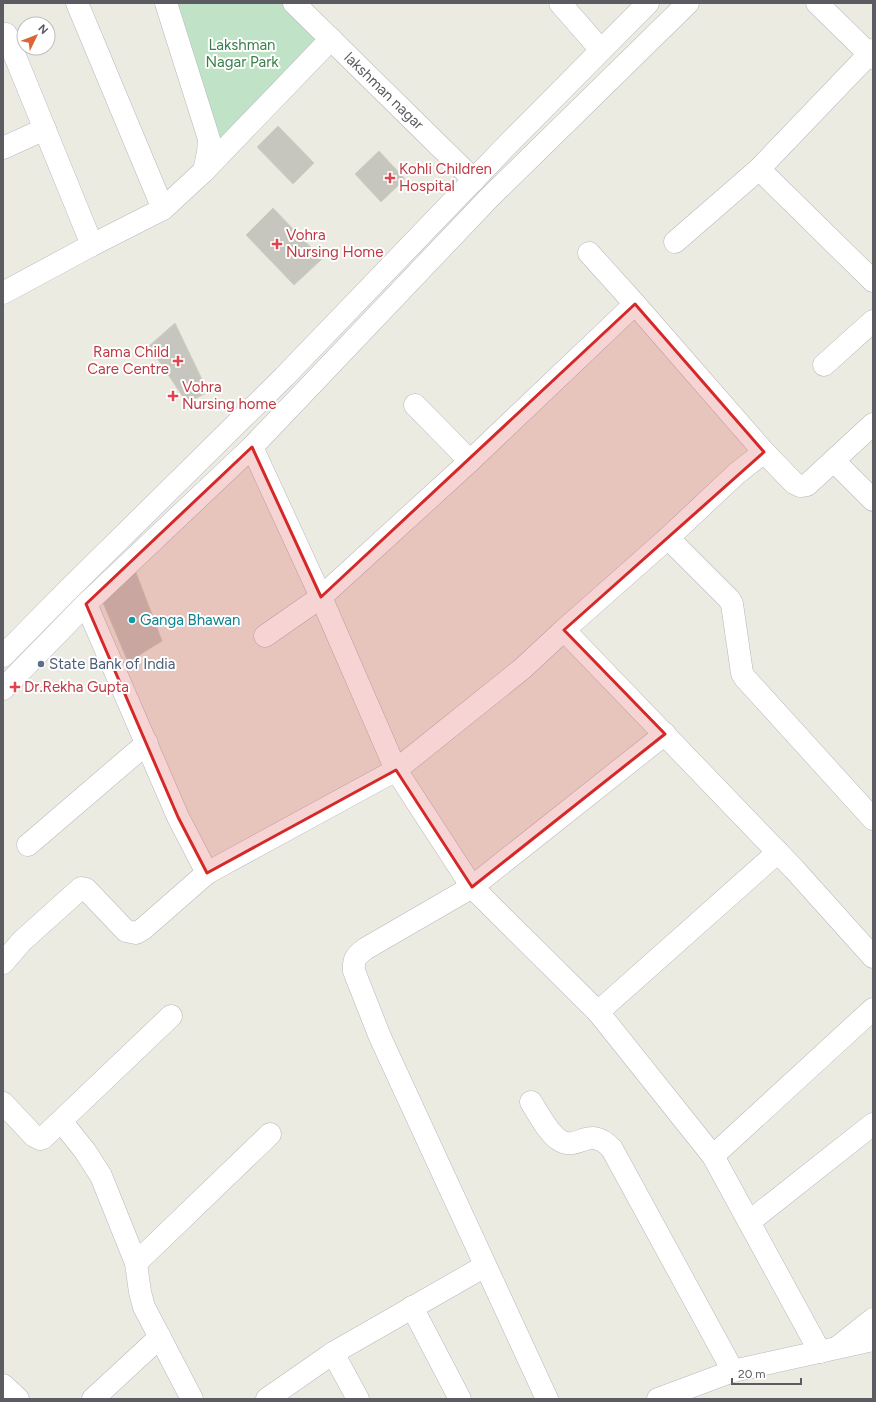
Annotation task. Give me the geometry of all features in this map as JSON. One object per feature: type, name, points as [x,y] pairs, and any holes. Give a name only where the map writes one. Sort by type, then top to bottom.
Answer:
[{"type":"street","points":[[77,3],[163,209]]},
{"type":"street","points":[[166,3],[209,139],[204,171]]},
{"type":"street","name":"lakshman nagar","points":[[294,3],[474,180]]},
{"type":"street","points":[[560,3],[601,50]]},
{"type":"street","points":[[3,656],[284,377],[474,180],[648,3]]},
{"type":"street","points":[[3,689],[86,604],[252,447],[489,198],[688,3]]},
{"type":"street","points":[[675,242],[759,169],[872,54],[817,3]]},
{"type":"street","points":[[6,34],[92,245]]},
{"type":"street","points":[[3,293],[163,209],[204,171],[331,39]]},
{"type":"street","points":[[3,148],[45,129]]},
{"type":"street","points":[[759,169],[873,281]]},
{"type":"street","points":[[589,252],[764,452],[794,483],[800,486],[807,485],[873,424]]},
{"type":"street","points":[[265,636],[321,597],[470,461],[636,304]]},
{"type":"street","points":[[824,364],[873,321]]},
{"type":"street","points":[[415,406],[470,461]]},
{"type":"street","points":[[252,447],[321,597],[396,770],[472,887],[598,1012],[713,1156],[749,1222],[828,1350]]},
{"type":"street","points":[[3,963],[22,941],[81,888],[86,889],[126,931],[136,933],[143,929],[207,873],[396,770],[522,669],[668,538],[736,474],[764,452]]},
{"type":"street","points":[[834,461],[873,500]]},
{"type":"street","points":[[668,538],[729,599],[732,604],[744,678],[873,819]]},
{"type":"street","points":[[86,604],[178,817],[207,873]]},
{"type":"street","points":[[564,630],[778,852],[873,957]]},
{"type":"street","points":[[547,1399],[380,1037],[354,971],[353,962],[358,954],[365,949],[472,887],[665,734]]},
{"type":"street","points":[[28,845],[147,743]]},
{"type":"street","points":[[598,1012],[778,852]]},
{"type":"street","points":[[713,1156],[873,1009]]},
{"type":"street","points":[[3,1103],[34,1136],[40,1139],[43,1138],[171,1016]]},
{"type":"street","points":[[531,1102],[553,1136],[561,1142],[573,1143],[586,1138],[597,1138],[604,1141],[612,1149],[733,1371]]},
{"type":"street","points":[[61,1121],[86,1151],[101,1176],[136,1263],[140,1292],[144,1307],[192,1399]]},
{"type":"street","points":[[749,1222],[873,1124]]},
{"type":"street","points":[[136,1263],[270,1134]]},
{"type":"street","points":[[267,1399],[333,1353],[485,1266]]},
{"type":"street","points":[[412,1307],[460,1399]]},
{"type":"street","points":[[828,1350],[873,1319]]},
{"type":"street","points":[[93,1399],[160,1337]]},
{"type":"street","points":[[658,1399],[733,1371],[873,1340]]},
{"type":"street","points":[[333,1353],[358,1399]]},
{"type":"street","points":[[3,1385],[18,1399]]},
{"type":"highlighted area","points":[[635,304],[764,452],[564,630],[665,734],[472,887],[396,770],[207,873],[178,817],[86,604],[252,447],[321,597]]},
{"type":"green space","name":"Lakshman Nagar Park","points":[[174,3],[283,3],[324,45],[216,143]]},
{"type":"building","points":[[278,126],[314,163],[293,184],[257,147]]},
{"type":"building","points":[[379,151],[405,179],[381,202],[355,174]]},
{"type":"building","points":[[273,208],[322,259],[294,285],[246,235]]},
{"type":"building","points":[[175,323],[208,392],[187,403],[149,346]]},
{"type":"building","name":"Ganga Bhawan","points":[[135,570],[162,641],[128,662],[102,600]]},
{"type":"place","name":"Kohli Children Hospital","points":[[390,178]]},
{"type":"place","name":"Vohra Nursing Home","points":[[277,244]]},
{"type":"place","name":"Rama Child Care Centre","points":[[178,361]]},
{"type":"place","name":"Vohra Nursing home","points":[[173,396]]},
{"type":"place","name":"Ganga Bhawan","points":[[132,620]]},
{"type":"place","name":"State Bank of India","points":[[41,664]]},
{"type":"place","name":"Dr.Rekha Gupta","points":[[15,687]]}]
